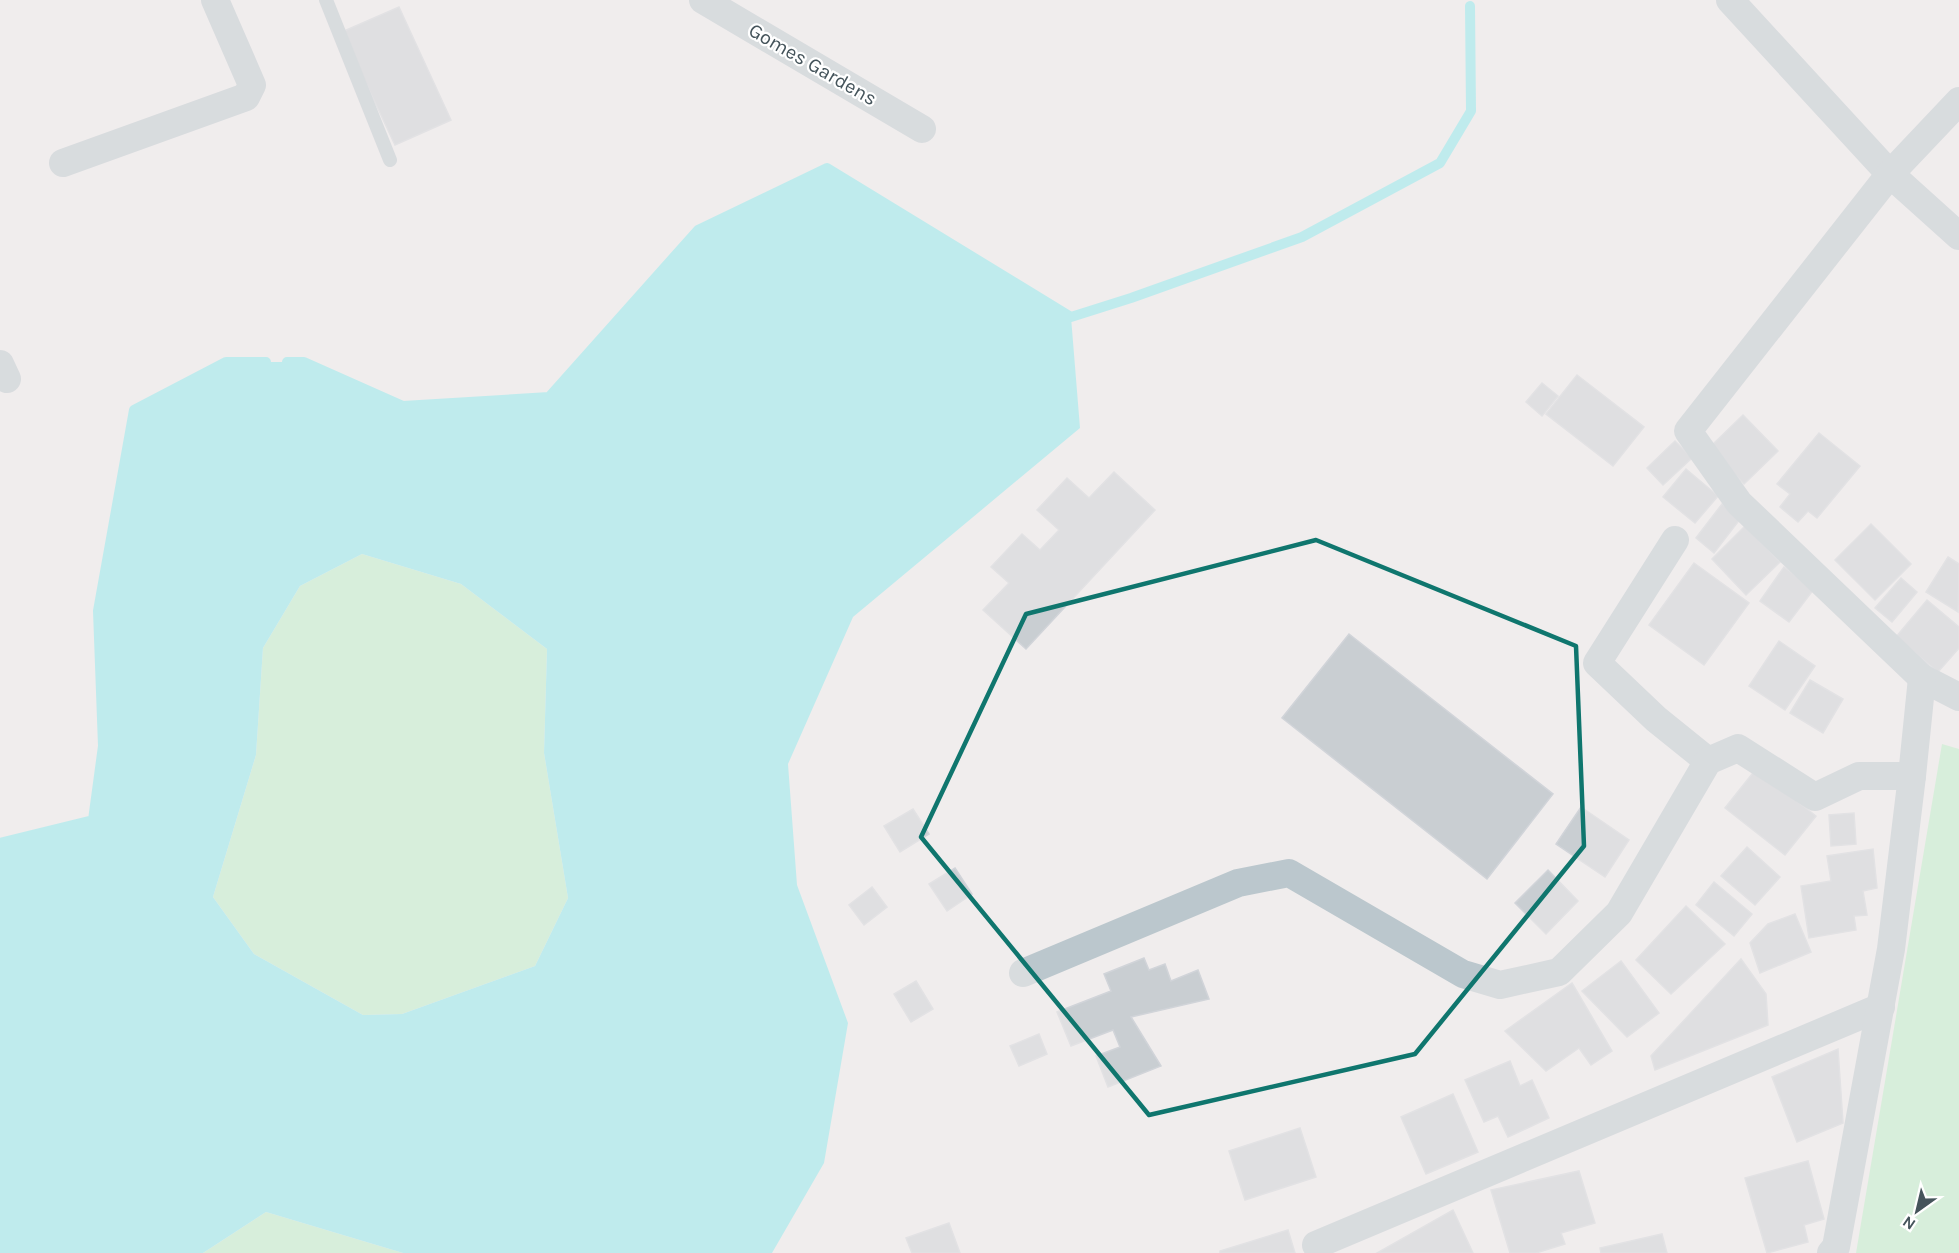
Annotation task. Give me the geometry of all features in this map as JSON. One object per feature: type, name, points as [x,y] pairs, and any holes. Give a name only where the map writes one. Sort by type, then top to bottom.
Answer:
[{"type":"street","points":[[63,163],[246,97],[252,86],[215,0]]},
{"type":"street","name":"Gomes Gardens","points":[[703,0],[922,129]]},
{"type":"street","points":[[1730,0],[1890,174],[1959,236]]},
{"type":"street","points":[[1959,101],[1890,174],[1688,431],[1739,503],[1922,678],[1959,697]]},
{"type":"street","points":[[1675,540],[1597,663],[1656,719],[1708,761]]},
{"type":"street","points":[[1831,1253],[1836,1247],[1891,949],[1922,678]]},
{"type":"street","points":[[1023,973],[1238,883],[1289,873],[1463,974],[1500,985],[1559,972],[1619,913],[1708,761],[1738,748],[1815,797],[1858,776],[1912,776]]},
{"type":"street","points":[[1316,1245],[1881,1007]]},
{"type":"lane","points":[[326,0],[390,160]]},
{"type":"highlighted area","points":[[1316,540],[1576,646],[1584,846],[1415,1054],[1149,1115],[921,837],[1026,614]]},
{"type":"green space","points":[[362,554],[461,584],[547,649],[544,753],[568,898],[535,966],[402,1014],[363,1015],[254,954],[213,897],[256,755],[263,648],[300,586]]},
{"type":"green space","points":[[1942,744],[1959,749],[1959,1253],[1856,1253]]},
{"type":"green space","points":[[266,1212],[403,1253],[203,1253]]},
{"type":"water","points":[[827,168],[1071,317],[1080,428],[853,617],[788,764],[797,885],[848,1023],[824,1163],[772,1253],[403,1253],[266,1212],[203,1253],[0,1253],[0,843],[93,820],[103,746],[98,611],[134,410],[226,362],[304,362],[403,406],[549,397],[698,230]],"holes":[[[362,554],[461,584],[547,649],[544,753],[568,898],[535,966],[402,1014],[363,1015],[254,954],[213,897],[256,755],[263,648],[300,586]]]},
{"type":"building","points":[[399,7],[451,120],[395,145],[342,32]]},
{"type":"building","points":[[1577,375],[1644,427],[1613,466],[1546,414]]},
{"type":"building","points":[[1542,383],[1558,396],[1542,416],[1526,402]]},
{"type":"building","points":[[1743,415],[1778,451],[1744,484],[1709,448]]},
{"type":"building","points":[[1819,433],[1860,466],[1817,518],[1808,511],[1798,522],[1780,507],[1790,494],[1777,484]]},
{"type":"building","points":[[1675,441],[1692,458],[1663,485],[1647,468]]},
{"type":"building","points":[[1686,469],[1718,496],[1695,523],[1663,497]]},
{"type":"building","points":[[1114,472],[1155,510],[1026,649],[983,610],[1009,583],[991,567],[1022,534],[1040,550],[1059,530],[1037,510],[1067,478],[1089,498]]},
{"type":"building","points":[[1722,504],[1741,518],[1714,553],[1696,538]]},
{"type":"building","points":[[1871,524],[1911,564],[1875,600],[1835,560]]},
{"type":"building","points":[[1745,526],[1780,562],[1746,595],[1712,559]]},
{"type":"building","points":[[1948,557],[1959,564],[1958,612],[1926,592]]},
{"type":"building","points":[[1694,563],[1749,603],[1704,665],[1649,625]]},
{"type":"building","points":[[1784,567],[1814,589],[1789,622],[1760,601]]},
{"type":"building","points":[[1901,578],[1917,592],[1892,622],[1875,608]]},
{"type":"building","points":[[1927,600],[1959,627],[1959,648],[1938,672],[1896,637]]},
{"type":"building","points":[[1349,634],[1553,794],[1487,879],[1282,718]]},
{"type":"building","points":[[1779,641],[1815,666],[1785,710],[1749,686]]},
{"type":"building","points":[[1810,680],[1843,699],[1823,733],[1790,713]]},
{"type":"building","points":[[1756,769],[1816,816],[1785,855],[1725,808]]},
{"type":"building","points":[[1581,807],[1629,840],[1605,877],[1556,844]]},
{"type":"building","points":[[913,809],[929,834],[900,852],[884,826]]},
{"type":"building","points":[[1854,813],[1856,844],[1831,846],[1829,815]]},
{"type":"building","points":[[1747,847],[1780,877],[1755,905],[1721,876]]},
{"type":"building","points":[[1873,849],[1877,888],[1863,891],[1867,915],[1854,916],[1856,930],[1809,938],[1801,886],[1831,881],[1827,856]]},
{"type":"building","points":[[955,868],[972,894],[947,911],[929,884]]},
{"type":"building","points":[[1548,870],[1578,901],[1546,934],[1515,903]]},
{"type":"building","points":[[1714,882],[1752,914],[1734,936],[1696,905]]},
{"type":"building","points":[[872,887],[887,907],[864,925],[849,905]]},
{"type":"building","points":[[1686,906],[1725,944],[1671,994],[1636,960]]},
{"type":"building","points":[[1795,914],[1811,952],[1760,973],[1750,943],[1768,924]]},
{"type":"building","points":[[1144,958],[1149,970],[1165,964],[1171,981],[1198,970],[1209,999],[1131,1017],[1161,1066],[1108,1087],[1096,1056],[1120,1047],[1113,1030],[1071,1046],[1057,1012],[1111,991],[1104,974]]},
{"type":"building","points":[[1741,959],[1766,994],[1768,1025],[1655,1070],[1651,1056]]},
{"type":"building","points":[[1621,961],[1659,1013],[1627,1037],[1582,991]]},
{"type":"building","points":[[916,981],[933,1009],[911,1022],[894,994]]},
{"type":"building","points":[[1572,983],[1612,1051],[1591,1065],[1579,1048],[1546,1071],[1505,1031]]},
{"type":"building","points":[[1039,1034],[1047,1054],[1019,1066],[1010,1046]]},
{"type":"building","points":[[1838,1049],[1843,1123],[1797,1142],[1772,1077]]},
{"type":"building","points":[[1510,1061],[1520,1086],[1532,1080],[1549,1118],[1508,1137],[1498,1116],[1484,1122],[1465,1080]]},
{"type":"building","points":[[1453,1094],[1478,1152],[1426,1174],[1401,1117]]},
{"type":"building","points":[[1300,1128],[1316,1177],[1245,1200],[1229,1151]]},
{"type":"building","points":[[1808,1161],[1824,1219],[1804,1225],[1808,1242],[1767,1253],[1745,1178]]},
{"type":"building","points":[[1579,1171],[1595,1223],[1561,1233],[1565,1244],[1536,1253],[1510,1253],[1491,1190]]},
{"type":"building","points":[[1453,1210],[1473,1253],[1377,1253]]},
{"type":"building","points":[[949,1223],[960,1253],[912,1253],[906,1238]]},
{"type":"building","points":[[1288,1230],[1295,1253],[1220,1253],[1220,1251]]},
{"type":"building","points":[[1662,1234],[1667,1253],[1601,1253],[1600,1248]]},
{"type":"waterway","points":[[287,362],[304,362],[403,406],[549,397],[698,230],[827,168],[1071,317],[1302,237],[1440,163],[1471,111],[1470,6]]},
{"type":"waterway","points":[[0,843],[93,820],[103,746],[98,611],[134,410],[226,362],[266,362]]}]
